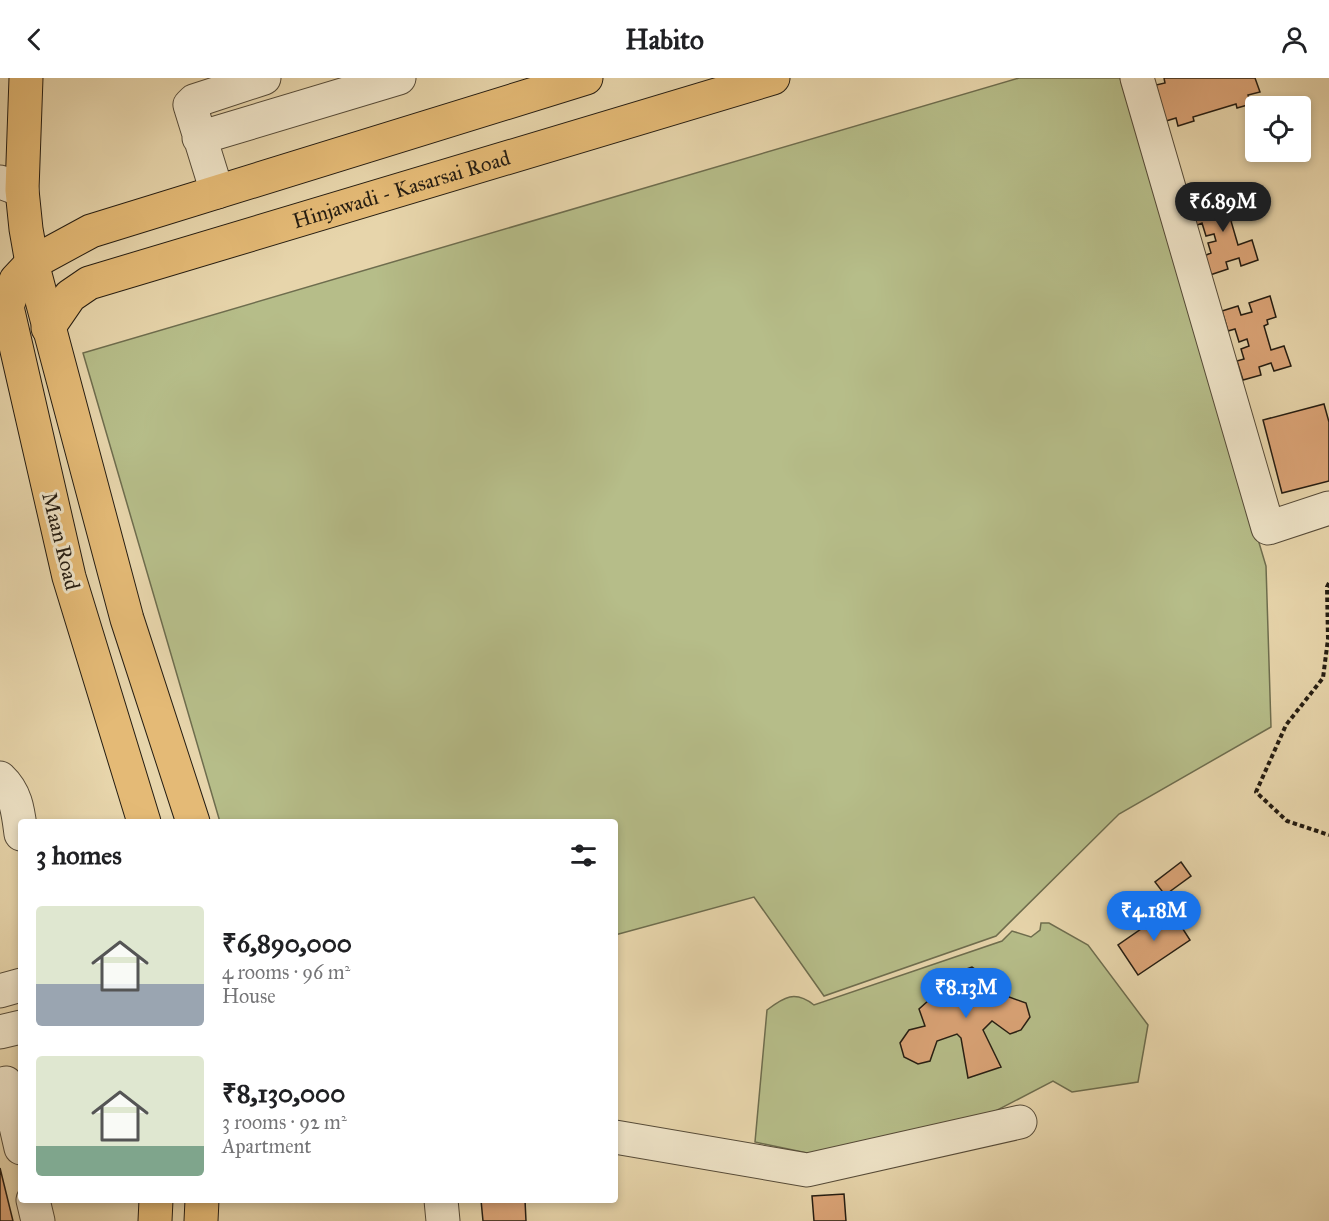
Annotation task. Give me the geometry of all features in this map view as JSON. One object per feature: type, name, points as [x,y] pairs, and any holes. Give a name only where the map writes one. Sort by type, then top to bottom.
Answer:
[{"type":"main road","points":[[26,78],[11,186],[26,229],[48,327]]},
{"type":"main road","points":[[33,263],[91,231],[586,78]]},
{"type":"main road","name":"Hinjawadi - Kasarsai Road","points":[[48,327],[70,297],[89,284],[773,78]]},
{"type":"main road","name":"Maan Road","points":[[33,263],[16,280],[7,307],[69,577],[143,819]]},
{"type":"main road","name":"Maan Road","points":[[48,327],[127,619],[193,819]]},
{"type":"main road","points":[[154,1221],[156,1203]]},
{"type":"main road","points":[[201,1221],[202,1203]]},
{"type":"lane","points":[[217,192],[190,105],[194,101],[264,78]]},
{"type":"lane","points":[[199,138],[399,78]]},
{"type":"lane","points":[[1137,78],[1268,528],[1329,507]]},
{"type":"lane","points":[[0,778],[17,802],[19,819]]},
{"type":"lane","points":[[0,991],[18,986]]},
{"type":"lane","points":[[0,1032],[18,1028]]},
{"type":"lane","points":[[0,1085],[6,1083],[18,1135]]},
{"type":"lane","points":[[618,1138],[807,1170],[1020,1122]]},
{"type":"lane","points":[[34,1203],[38,1221]]},
{"type":"lane","points":[[441,1203],[443,1221]]},
{"type":"path","points":[[1329,583],[1327,587],[1328,639],[1323,678],[1286,725],[1256,792],[1287,821],[1329,835]]},
{"type":"green space","points":[[1019,78],[1120,78],[1266,566],[1271,727],[1119,814],[996,936],[824,996],[754,897],[618,934],[618,819],[219,819],[83,353]]},
{"type":"green space","points":[[1041,923],[1049,923],[1088,945],[1148,1025],[1138,1082],[1072,1092],[1053,1081],[984,1117],[812,1154],[755,1142],[767,1010],[790,997],[807,1000],[814,1005],[1002,941],[1012,931],[1031,937],[1040,930]]},
{"type":"building","points":[[1164,78],[1255,78],[1260,92],[1245,96],[1245,106],[1237,108],[1236,104],[1193,117],[1194,121],[1178,126],[1176,118],[1166,121],[1156,85],[1165,83]]},
{"type":"building","points":[[1237,191],[1243,212],[1234,214],[1235,219],[1231,221],[1238,245],[1252,240],[1258,260],[1241,266],[1239,258],[1226,262],[1228,269],[1210,275],[1204,256],[1211,253],[1208,243],[1216,241],[1214,234],[1206,236],[1202,223],[1195,226],[1189,205],[1206,201],[1208,210],[1219,207],[1216,197]]},
{"type":"building","points":[[1270,296],[1276,317],[1267,320],[1268,324],[1264,326],[1271,350],[1284,346],[1291,366],[1274,371],[1271,363],[1259,367],[1261,375],[1243,380],[1237,361],[1244,359],[1241,349],[1249,346],[1247,339],[1239,342],[1235,329],[1228,331],[1222,311],[1238,306],[1241,315],[1252,312],[1249,303]]},
{"type":"building","points":[[1324,404],[1329,422],[1329,481],[1282,493],[1263,420]]},
{"type":"building","points":[[1181,862],[1191,876],[1165,895],[1155,882]]},
{"type":"building","points":[[1170,909],[1190,940],[1138,975],[1118,945]]},
{"type":"building","points":[[972,967],[978,971],[991,969],[994,982],[1004,983],[1009,997],[1026,1003],[1030,1017],[1021,1030],[1010,1034],[992,1021],[983,1030],[1001,1067],[968,1078],[961,1038],[957,1034],[937,1041],[930,1061],[918,1064],[904,1057],[900,1043],[909,1030],[925,1026],[919,1009],[929,1000],[926,988],[945,983],[946,976]]},
{"type":"building","points":[[0,1168],[13,1221],[0,1221]]},
{"type":"building","points":[[844,1194],[846,1221],[814,1221],[812,1196]]},
{"type":"building","points":[[481,1203],[525,1203],[526,1221],[483,1221]]}]
